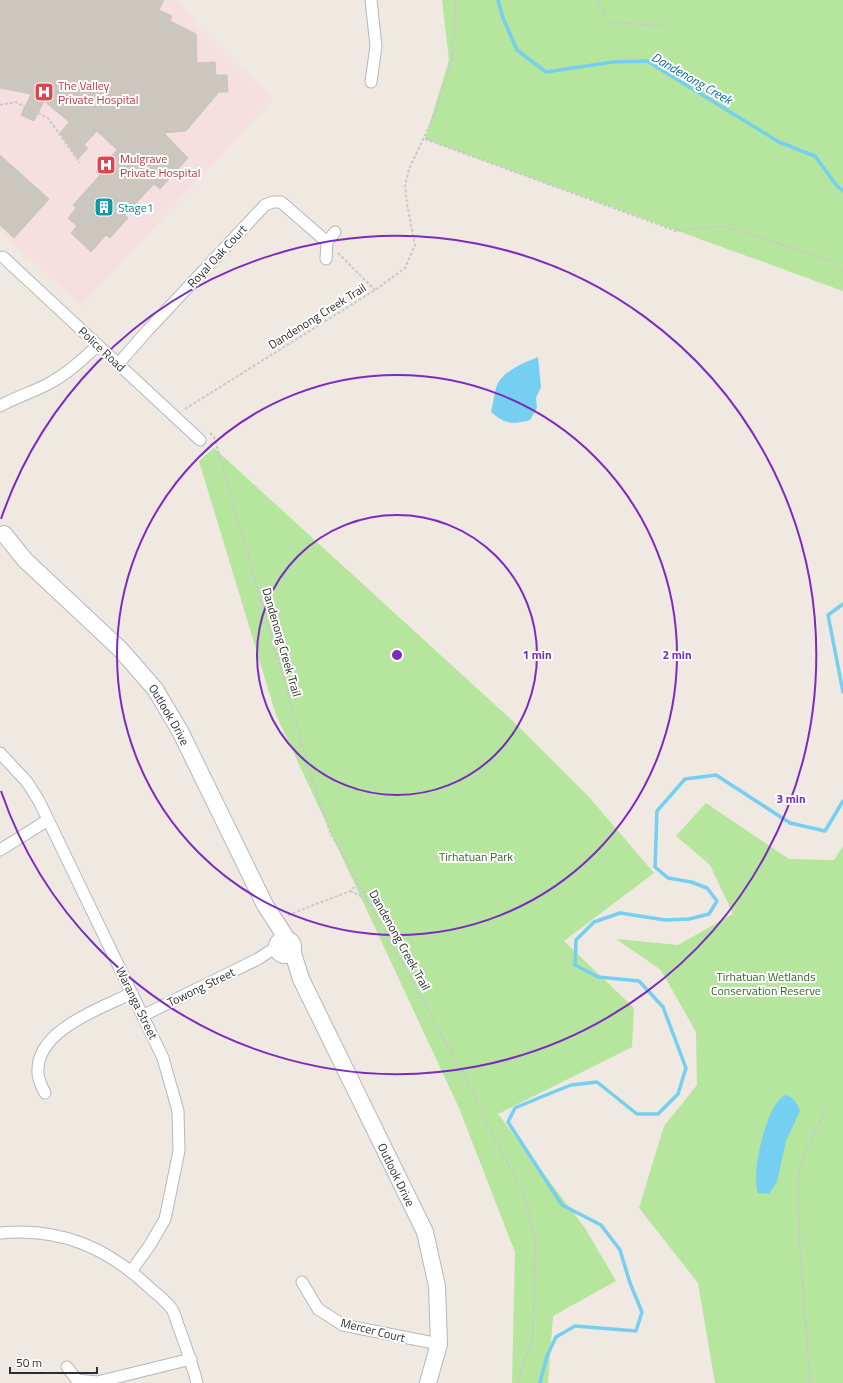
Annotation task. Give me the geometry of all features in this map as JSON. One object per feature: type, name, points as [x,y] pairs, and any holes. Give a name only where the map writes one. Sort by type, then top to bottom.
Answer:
[{"type":"street","points":[[371,0],[376,46],[371,82]]},
{"type":"street","name":"Royal Oak Court","points":[[118,364],[265,205],[274,202],[281,202],[331,244]]},
{"type":"street","points":[[326,259],[335,232]]},
{"type":"street","name":"Police Road","points":[[3,257],[200,440]]},
{"type":"street","points":[[0,406],[48,384],[80,362],[98,345]]},
{"type":"street","name":"Outlook Drive","points":[[1,536],[120,649],[155,689],[180,731],[266,905],[282,948],[301,979],[425,1232],[437,1286],[439,1344],[428,1383]]},
{"type":"street","name":"Waranga Street","points":[[0,754],[27,782],[39,801],[132,994],[144,1015],[163,1058],[178,1111],[179,1151],[165,1219],[132,1270]]},
{"type":"street","points":[[0,850],[48,820]]},
{"type":"street","name":"Towong Street","points":[[144,1015],[282,948]]},
{"type":"street","points":[[45,1093],[38,1073],[40,1057],[47,1044],[56,1034],[77,1019],[132,994]]},
{"type":"street","points":[[0,1233],[44,1234],[74,1240],[98,1249],[132,1270],[172,1309],[191,1359],[197,1383]]},
{"type":"street","name":"Mercer Court","points":[[302,1282],[318,1309],[343,1325],[439,1344]]},
{"type":"street","points":[[67,1367],[78,1380],[97,1382],[191,1359]]},
{"type":"path","name":"Dandenong Creek Trail","points":[[189,413],[184,408],[187,408],[375,290],[405,268],[415,245],[407,204],[406,186],[409,169],[425,139],[435,114],[452,61],[456,0]]},
{"type":"path","points":[[597,0],[609,22],[662,26]]},
{"type":"path","points":[[0,105],[16,102],[25,107]]},
{"type":"path","points":[[38,113],[48,118],[80,163]]},
{"type":"path","points":[[425,139],[676,231],[722,226],[831,260],[843,274]]},
{"type":"path","points":[[331,244],[375,290]]},
{"type":"path","name":"Dandenong Creek Trail","points":[[209,432],[214,437],[313,782],[330,832],[476,1097],[483,1117],[524,1194],[535,1238],[533,1338],[522,1367],[518,1383]]},
{"type":"path","points":[[288,915],[350,891],[359,883]]},
{"type":"path","points":[[350,891],[367,899]]},
{"type":"path","points":[[810,1383],[799,1234],[798,1178],[804,1157],[828,1105]]},
{"type":"shaded area","name":"Mulgrave Private Hospital","points":[[0,0],[177,0],[200,29],[273,99],[81,306],[0,231]]},
{"type":"green space","points":[[442,0],[843,0],[843,291],[425,139],[449,60]]},
{"type":"green space","name":"Tirhatuan Park","points":[[214,448],[517,725],[589,797],[654,873],[564,941],[634,1008],[632,1047],[498,1114],[585,1228],[616,1281],[553,1316],[548,1383],[512,1383],[515,1252],[459,1108],[276,715],[199,461]]},
{"type":"green space","name":"Tirhatuan Wetlands Conservation Reserve","points":[[706,803],[789,859],[834,860],[843,846],[843,1383],[715,1383],[698,1283],[639,1208],[664,1126],[697,1085],[696,1032],[661,970],[616,939],[678,945],[733,914],[710,865],[676,836]]},
{"type":"water","points":[[538,357],[541,387],[536,398],[537,408],[530,420],[513,423],[501,419],[491,412],[496,388],[503,377],[514,368]]},
{"type":"water","points":[[786,1095],[795,1101],[800,1111],[786,1141],[777,1182],[769,1194],[758,1193],[756,1171],[762,1140],[772,1110],[779,1100]]},
{"type":"building","name":"The Valley Private Hospital","points":[[0,0],[164,0],[159,10],[172,16],[170,21],[196,34],[197,63],[215,62],[216,75],[227,75],[228,92],[219,92],[186,131],[164,133],[188,158],[160,189],[154,184],[125,215],[128,218],[110,238],[106,235],[91,252],[71,233],[77,226],[68,218],[76,208],[73,205],[100,175],[96,172],[117,150],[97,131],[84,145],[88,148],[78,159],[60,133],[69,122],[44,101],[34,121],[21,115],[31,94],[0,88]]},
{"type":"building","points":[[0,155],[49,199],[14,238],[0,225]]},
{"type":"waterway","name":"Dandenong Creek","points":[[498,0],[503,18],[517,50],[546,72],[613,62],[647,61],[779,142],[815,156],[837,186],[843,191]]},
{"type":"waterway","name":"Dandenong Creek","points":[[843,604],[828,615],[843,692]]},
{"type":"waterway","name":"Dandenong Creek","points":[[540,1383],[547,1356],[556,1337],[575,1326],[636,1331],[642,1312],[630,1283],[620,1250],[601,1225],[562,1205],[508,1122],[515,1108],[571,1085],[597,1082],[637,1114],[658,1114],[678,1094],[686,1068],[663,1007],[639,981],[598,977],[575,965],[576,940],[594,922],[620,913],[665,920],[689,919],[709,914],[717,901],[707,888],[691,882],[668,878],[655,867],[657,811],[685,779],[716,775],[790,823],[825,831],[843,801]]},
{"type":"place","name":"The Valley Private Hospital","points":[[44,92]]},
{"type":"place","name":"Mulgrave Private Hospital","points":[[106,165]]},
{"type":"place","name":"Stage1","points":[[104,207]]}]
